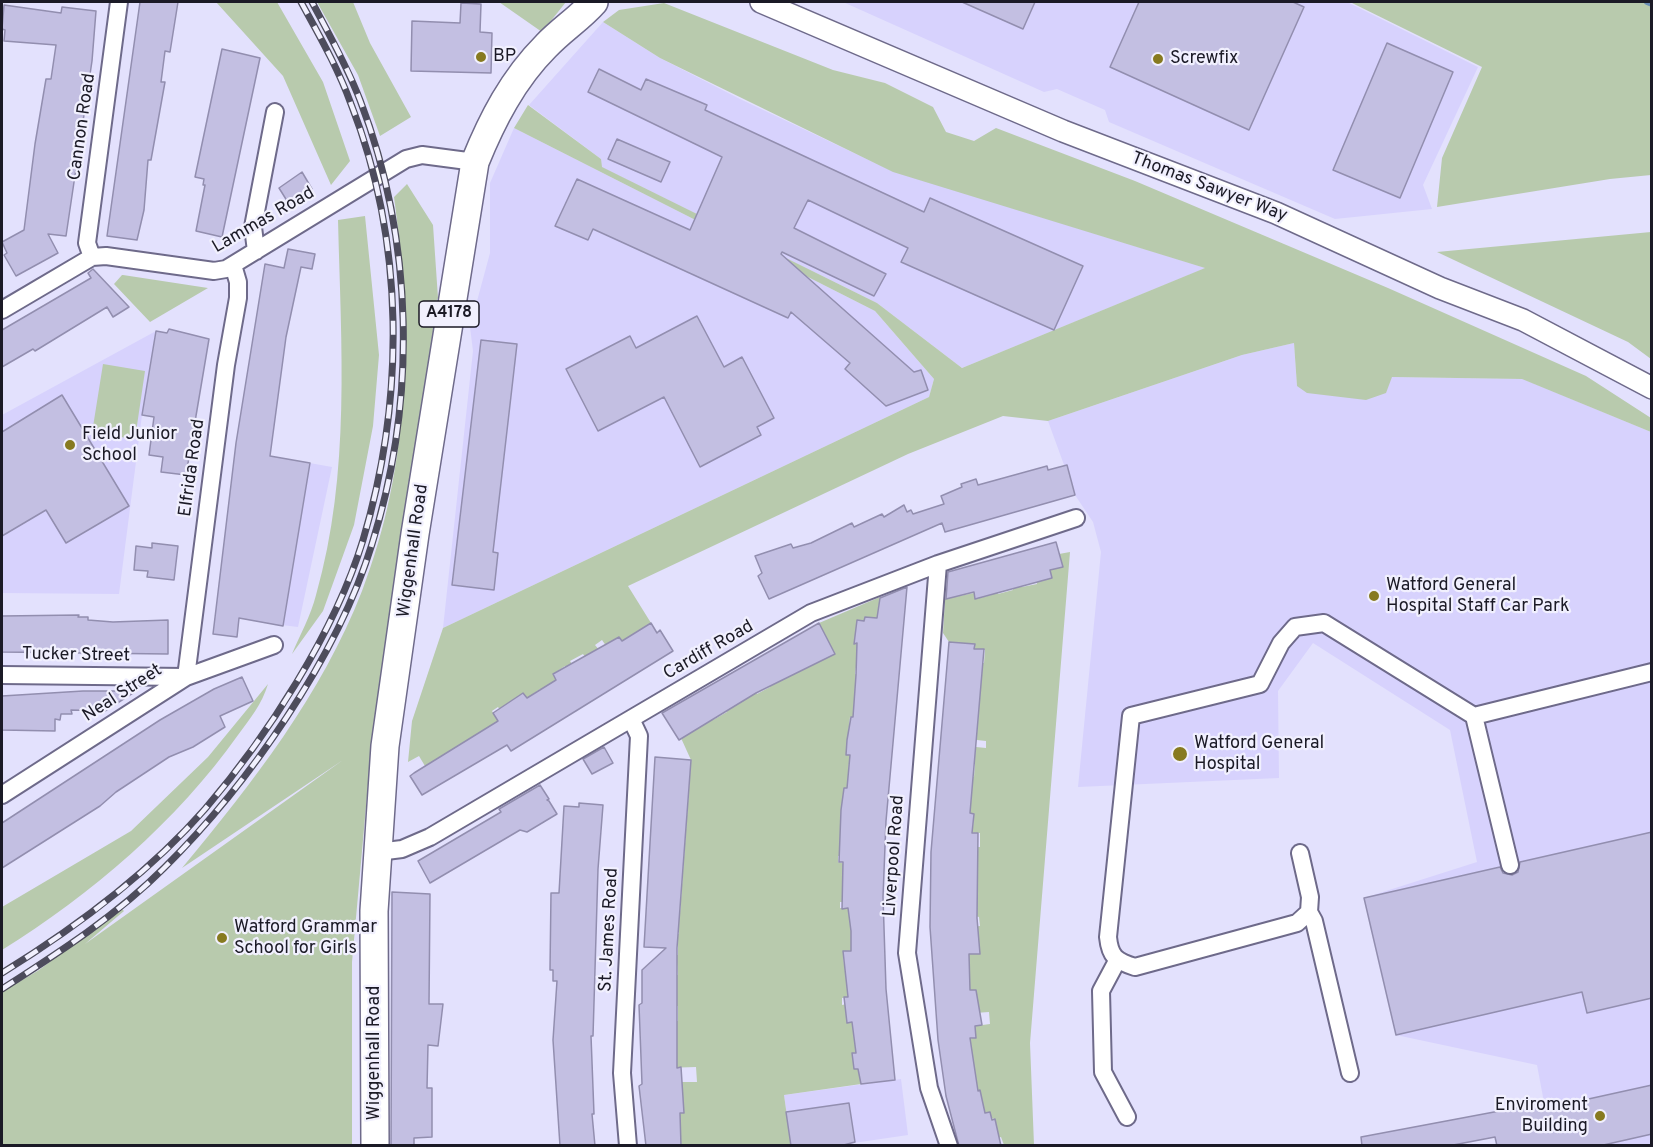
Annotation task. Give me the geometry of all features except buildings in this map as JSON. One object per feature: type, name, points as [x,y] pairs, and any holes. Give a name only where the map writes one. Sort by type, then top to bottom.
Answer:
[{"type":"main road","name":"Wiggenhall Road","points":[[375,1146],[375,911],[385,746],[398,667],[418,511],[475,162],[493,117],[523,73],[545,47],[596,3]]},
{"type":"street","name":"Cannon Road","points":[[92,257],[87,243],[119,2]]},
{"type":"street","name":"Thomas Sawyer Way","points":[[761,2],[1063,131],[1276,213],[1440,288],[1523,320],[1652,388]]},
{"type":"street","points":[[256,251],[253,227],[275,112]]},
{"type":"street","name":"Lammas Road","points":[[92,257],[106,255],[214,271],[233,265],[406,159],[422,155],[475,162]]},
{"type":"street","points":[[2,310],[92,257]]},
{"type":"street","name":"Elfrida Road","points":[[186,677],[226,365],[238,298],[238,282],[233,265]]},
{"type":"street","name":"Cardiff Road","points":[[378,852],[402,849],[430,837],[811,613],[938,564],[1076,518]]},
{"type":"street","name":"Liverpool Road","points":[[938,564],[907,953],[929,1088],[949,1146]]},
{"type":"street","points":[[1309,912],[1297,923],[1135,967],[1117,961],[1109,951],[1108,937],[1131,716],[1260,684],[1281,644],[1295,627],[1324,623],[1474,716],[1518,707],[1652,672]]},
{"type":"street","name":"Neal Street","points":[[2,795],[186,677],[274,645]]},
{"type":"street","name":"Tucker Street","points":[[2,675],[186,677]]},
{"type":"street","points":[[1474,716],[1510,865]]},
{"type":"street","name":"St. James Road","points":[[628,1146],[622,1073],[639,736],[631,718]]},
{"type":"street","points":[[1300,853],[1310,897],[1309,912],[1316,932],[1350,1073]]},
{"type":"street","points":[[1117,961],[1101,991],[1103,1072],[1127,1117]]},
{"type":"shaded area","points":[[843,2],[1347,2],[1478,67],[1423,185],[1432,209],[1335,219],[1109,122],[1105,110],[1057,89],[1044,92]]},
{"type":"shaded area","points":[[603,22],[660,58],[740,99],[892,171],[1206,268],[962,368],[877,303],[601,167],[601,159],[529,105]]},
{"type":"shaded area","points":[[514,128],[875,311],[934,379],[929,397],[443,628],[473,351],[470,327],[490,253],[490,183]]},
{"type":"shaded area","name":"Field Junior School","points":[[156,331],[142,415],[119,594],[2,593],[2,415]]},
{"type":"shaded area","name":"Watford General Hospital","points":[[1294,343],[1297,386],[1392,377],[1523,379],[1651,432],[1651,1145],[1552,1145],[1537,1065],[1396,1035],[1364,898],[1477,862],[1450,730],[1313,643],[1278,691],[1279,778],[1078,787],[1101,552],[1093,522],[1075,495],[1048,421],[1242,355]]},
{"type":"shaded area","points":[[293,460],[332,467],[298,627],[265,623]]},
{"type":"shaded area","points":[[901,1079],[908,1135],[840,1145],[791,1145],[784,1095]]},
{"type":"green space","points":[[216,2],[277,2],[323,82],[350,161],[331,185],[283,76]]},
{"type":"green space","points":[[317,2],[353,2],[370,43],[411,117],[380,136],[358,75]]},
{"type":"green space","points":[[499,2],[566,2],[542,32]]},
{"type":"green space","points":[[1350,2],[1651,2],[1651,175],[1610,179],[1437,207],[1442,158],[1482,67]]},
{"type":"green space","points":[[664,3],[833,70],[885,83],[933,107],[946,132],[974,141],[996,128],[1135,181],[1388,288],[1586,376],[1651,418],[1651,432],[1522,379],[1392,377],[1386,393],[1366,400],[1307,393],[1297,386],[1294,343],[1242,355],[1048,421],[1003,416],[908,454],[628,586],[651,623],[623,643],[619,637],[613,641],[615,659],[602,640],[595,645],[600,651],[596,672],[583,654],[570,661],[581,678],[575,682],[565,666],[553,674],[562,689],[543,692],[540,689],[533,694],[533,708],[523,693],[503,714],[498,707],[492,711],[502,727],[425,766],[419,756],[408,762],[412,721],[443,628],[929,397],[934,379],[875,311],[514,128],[528,105],[601,159],[602,167],[877,303],[962,368],[1205,268],[893,172],[660,58],[603,22],[619,10]]},
{"type":"green space","name":"Watford Grammar School for Girls","points":[[407,184],[433,225],[438,298],[428,316],[436,321],[372,740],[352,962],[352,1145],[2,1146],[2,992],[39,970],[121,908],[124,911],[85,944],[343,760],[182,868],[259,771],[306,702],[346,629],[378,543],[390,495],[403,397],[405,347],[403,297],[394,197]]},
{"type":"green space","points":[[365,216],[379,355],[373,426],[354,525],[323,611],[292,654],[316,595],[335,503],[342,361],[338,220]]},
{"type":"green space","points":[[1651,232],[1651,359],[1628,342],[1437,252]]},
{"type":"green space","points":[[122,275],[208,288],[150,322],[114,284]]},
{"type":"green space","points":[[103,364],[145,371],[135,439],[92,433]]},
{"type":"green space","points":[[1070,552],[1030,1043],[1034,1145],[1004,1145],[1001,1137],[992,1140],[990,1134],[997,1128],[995,1119],[977,1115],[976,1108],[983,1106],[980,1090],[972,1092],[963,1039],[976,1038],[975,1026],[990,1024],[989,1012],[960,1014],[962,991],[957,955],[980,953],[979,945],[956,928],[980,926],[979,917],[972,915],[958,847],[980,847],[980,833],[961,832],[961,826],[973,827],[974,814],[968,813],[963,799],[971,799],[972,786],[964,776],[974,777],[975,763],[965,762],[965,755],[975,755],[976,747],[986,748],[986,741],[968,739],[977,706],[982,671],[974,662],[984,663],[985,650],[974,649],[974,644],[949,642],[943,633],[945,599],[974,593],[976,599],[991,595],[996,586],[998,594],[1013,590],[1012,582],[1020,580],[1022,587],[1037,584],[1035,576],[1044,580],[1052,578],[1050,570],[1059,554]]},
{"type":"green space","points":[[880,597],[877,618],[865,617],[864,621],[857,621],[856,629],[862,630],[856,660],[871,661],[871,669],[856,667],[855,674],[858,675],[867,718],[850,717],[846,754],[863,756],[863,764],[849,763],[848,778],[863,789],[844,788],[842,811],[844,831],[860,857],[838,856],[838,862],[845,864],[859,902],[840,902],[840,908],[848,908],[849,916],[859,916],[861,950],[843,951],[844,965],[860,964],[861,995],[842,998],[842,1005],[852,1003],[846,1016],[847,1023],[863,1021],[867,1051],[853,1053],[868,1068],[860,1077],[861,1084],[784,1095],[791,1145],[681,1145],[668,1125],[681,1124],[680,1115],[669,1114],[684,1113],[682,1086],[670,1082],[697,1082],[696,1067],[665,1068],[665,1022],[678,1021],[678,1006],[666,1006],[666,976],[678,975],[677,962],[667,962],[667,955],[678,955],[678,941],[668,940],[668,934],[679,934],[679,920],[669,913],[680,913],[691,760],[681,738],[707,723],[702,716],[709,712],[713,720],[727,712],[722,703],[753,687],[757,694],[770,687],[766,679],[813,655],[817,663],[830,656],[831,647],[819,623]]},
{"type":"green space","points":[[268,684],[255,711],[214,767],[160,826],[100,880],[2,950],[2,907],[131,831],[208,757]]},
{"type":"waterway","points":[[1647,2],[1652,4]]},
{"type":"railway","points":[[2,973],[83,919],[135,878],[205,809],[252,750],[297,682],[335,611],[363,540],[377,486],[392,376],[393,321],[390,265],[382,211],[369,157],[340,78],[301,2]]},
{"type":"railway","points":[[2,989],[65,948],[146,886],[196,835],[227,798],[286,718],[313,675],[337,631],[372,544],[387,489],[397,434],[402,377],[403,321],[399,264],[391,209],[378,154],[355,87],[312,2]]},
{"type":"place","name":"BP","points":[[481,57]]},
{"type":"place","name":"Screwfix","points":[[1158,59]]},
{"type":"place","name":"Field Junior School","points":[[70,445]]},
{"type":"place","name":"Watford General Hospital Staff Car Park","points":[[1374,596]]},
{"type":"place","name":"Watford General Hospital","points":[[1180,754]]},
{"type":"place","name":"Watford Grammar School for Girls","points":[[222,938]]},
{"type":"place","name":"Enviroment Building","points":[[1600,1116]]}]
